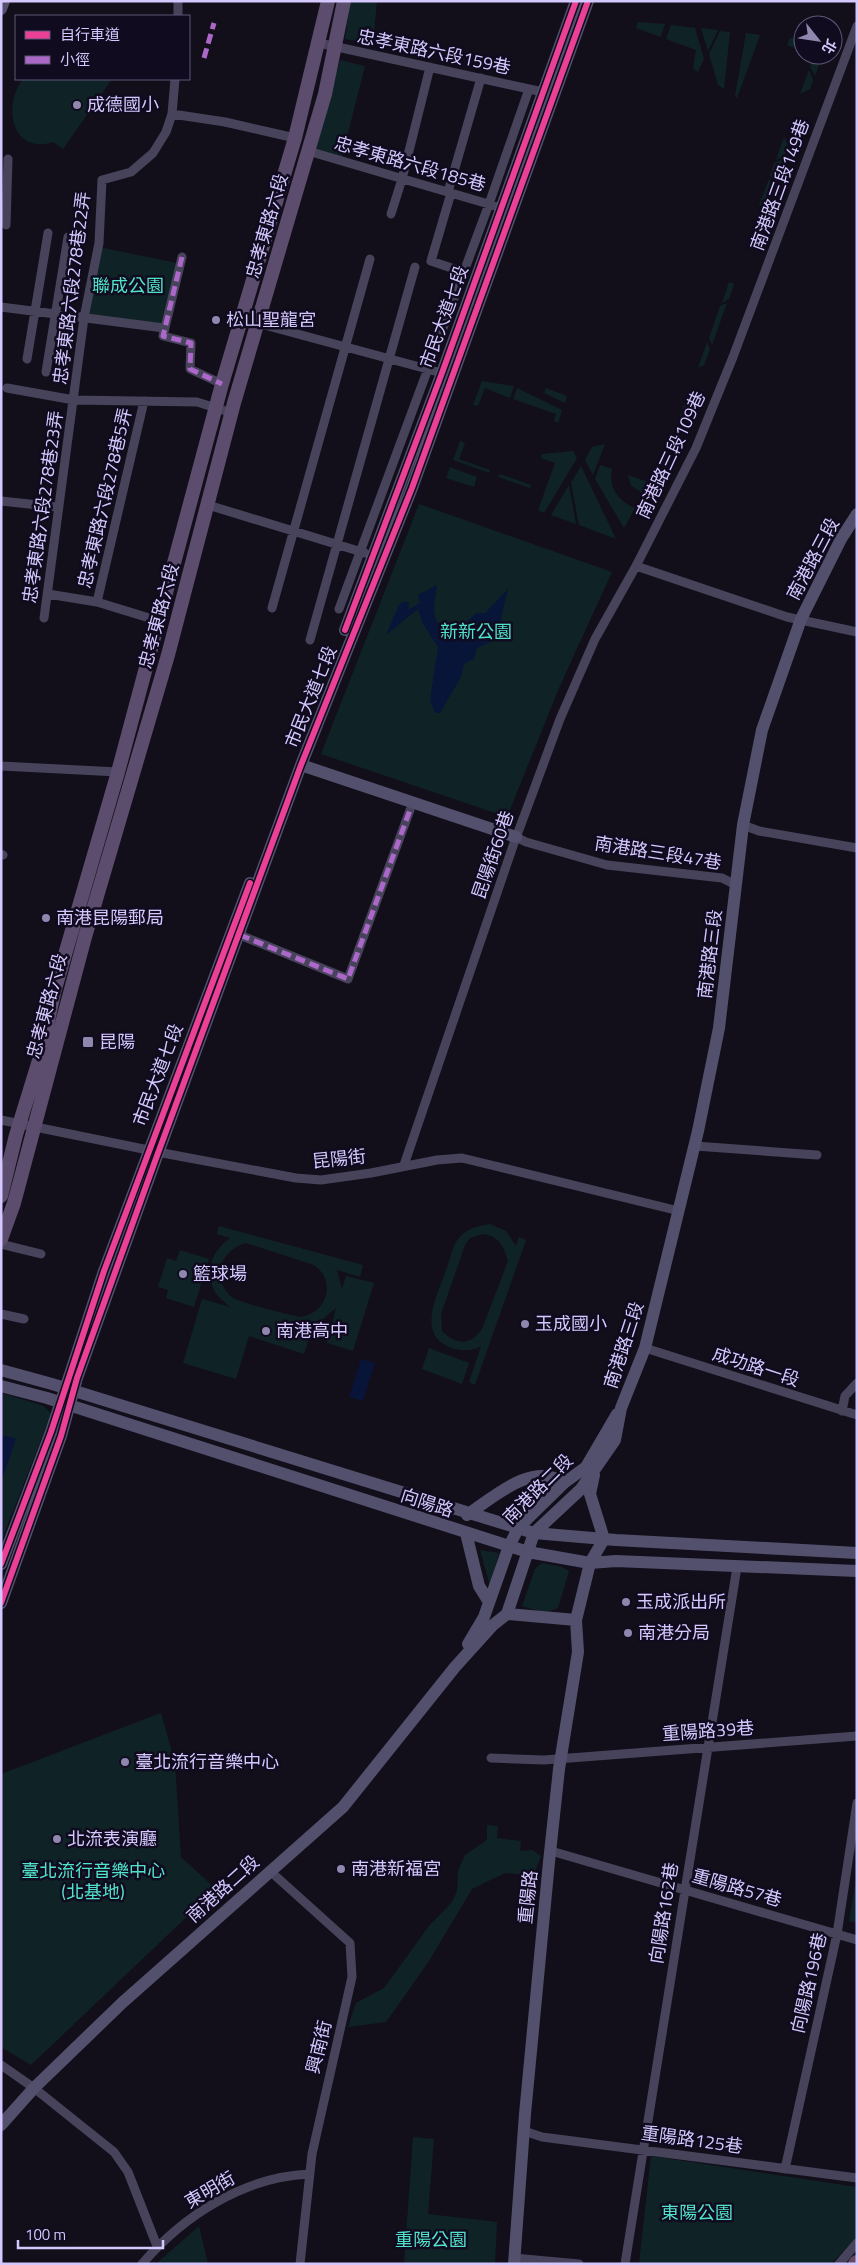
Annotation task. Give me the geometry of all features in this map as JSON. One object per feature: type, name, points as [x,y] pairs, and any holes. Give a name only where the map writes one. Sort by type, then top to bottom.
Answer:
[{"type":"main road","points":[[1,9],[4,1]]},
{"type":"main road","name":"忠孝東路六段","points":[[1,1239],[14,1203],[40,1057],[55,989],[118,772],[222,384],[295,138],[328,1]]},
{"type":"main road","name":"忠孝東路六段","points":[[1,1196],[27,1126],[166,664],[232,413],[337,47],[344,1]]},
{"type":"main road","name":"市民大道七段","points":[[154,1150],[372,556],[442,373],[576,1]]},
{"type":"main road","name":"市民大道七段","points":[[64,1404],[104,1271],[240,935],[301,765],[372,556],[412,488],[588,1]]},
{"type":"main road","name":"南港路三段","points":[[622,1408],[646,1348],[695,1146],[719,1028],[743,826],[762,730],[780,673],[801,619],[841,539],[857,514]]},
{"type":"main road","points":[[301,765],[516,837]]},
{"type":"main road","name":"向陽路","points":[[1,1370],[69,1389],[467,1514],[534,1533],[604,1539],[857,1553]]},
{"type":"main road","name":"向陽路","points":[[1,1386],[64,1404],[466,1534],[528,1552],[590,1563],[616,1561],[857,1571]]},
{"type":"main road","points":[[1,1564],[64,1404]]},
{"type":"main road","points":[[1,1603],[61,1436],[64,1404]]},
{"type":"main road","name":"南港路二段","points":[[1,2125],[34,2088],[122,2003],[343,1807],[455,1667],[493,1625],[507,1614],[534,1533],[581,1489],[595,1471],[615,1440],[622,1408]]},
{"type":"main road","name":"南港路二段","points":[[455,1667],[484,1617],[509,1546],[519,1528],[564,1483],[586,1467],[622,1408]]},
{"type":"main road","points":[[595,1471],[590,1494],[604,1539]]},
{"type":"main road","points":[[467,1514],[530,1476],[554,1476],[564,1483]]},
{"type":"main road","points":[[466,1534],[479,1586],[489,1602]]},
{"type":"main road","name":"重陽路","points":[[514,2261],[524,2131],[551,1851],[561,1758],[578,1652],[576,1620],[590,1563],[604,1539]]},
{"type":"main road","points":[[507,1614],[576,1620]]},
{"type":"street","points":[[178,1],[178,15]]},
{"type":"street","name":"南港路三段149巷","points":[[733,357],[857,26]]},
{"type":"street","name":"忠孝東路六段159巷","points":[[319,43],[543,92]]},
{"type":"street","points":[[391,214],[402,179],[430,67]]},
{"type":"street","points":[[463,272],[432,261],[481,78]]},
{"type":"street","points":[[175,80],[172,114],[226,122],[295,138]]},
{"type":"street","points":[[339,609],[372,556],[426,368],[529,89]]},
{"type":"street","name":"忠孝東路六段278巷22弄","points":[[74,400],[84,318],[99,243],[102,180],[131,172],[153,153],[166,132],[172,114]]},
{"type":"street","name":"忠孝東路六段185巷","points":[[308,151],[502,208]]},
{"type":"street","points":[[6,225],[8,159]]},
{"type":"street","points":[[27,359],[48,233]]},
{"type":"street","points":[[46,372],[68,237]]},
{"type":"street","points":[[182,257],[163,336],[191,343],[190,369],[222,384]]},
{"type":"street","points":[[272,608],[370,259]]},
{"type":"street","points":[[310,640],[387,359],[415,268]]},
{"type":"street","points":[[1,307],[164,328]]},
{"type":"street","points":[[257,323],[442,373]]},
{"type":"street","name":"南港路三段109巷","points":[[636,566],[696,448],[733,357]]},
{"type":"street","points":[[7,388],[74,400],[197,402],[232,413]]},
{"type":"street","name":"忠孝東路六段278巷23弄","points":[[44,618],[57,507],[74,400]]},
{"type":"street","name":"忠孝東路六段278巷5弄","points":[[97,602],[144,402]]},
{"type":"street","points":[[1,501],[57,507]]},
{"type":"street","points":[[208,505],[372,556]]},
{"type":"street","points":[[636,566],[788,617],[857,632]]},
{"type":"street","name":"昆陽街60巷","points":[[404,1165],[516,837],[560,718],[595,640],[636,566]]},
{"type":"street","points":[[48,594],[97,602],[159,621]]},
{"type":"street","points":[[1,766],[118,772]]},
{"type":"street","points":[[240,935],[348,979],[410,810]]},
{"type":"street","points":[[743,826],[759,831],[857,848]]},
{"type":"street","name":"南港路三段47巷","points":[[516,837],[526,842],[607,865],[642,871],[722,878],[736,885]]},
{"type":"street","name":"昆陽街","points":[[1,1120],[296,1178],[321,1180],[371,1173],[437,1160],[474,1160],[679,1211]]},
{"type":"street","points":[[695,1146],[817,1155]]},
{"type":"street","points":[[1,1244],[41,1254]]},
{"type":"street","points":[[1,1314],[24,1319]]},
{"type":"street","name":"成功路一段","points":[[646,1348],[857,1415]]},
{"type":"street","points":[[842,1411],[845,1396],[857,1383]]},
{"type":"street","name":"向陽路162巷","points":[[625,2264],[706,1748],[737,1567]]},
{"type":"street","name":"重陽路39巷","points":[[491,1758],[544,1760],[857,1736]]},
{"type":"street","name":"向陽路196巷","points":[[785,2169],[837,1934],[857,1804]]},
{"type":"street","name":"重陽路57巷","points":[[551,1851],[857,1940]]},
{"type":"street","name":"興南街","points":[[270,1871],[350,1943],[352,1960],[348,1996],[328,2079],[309,2174],[300,2264]]},
{"type":"street","points":[[1,2065],[106,2144],[123,2162],[157,2246]]},
{"type":"street","name":"重陽路125巷","points":[[524,2131],[542,2137],[857,2178]]},
{"type":"street","name":"東明街","points":[[142,2264],[157,2246],[201,2211],[249,2186],[281,2176],[309,2174]]},
{"type":"street","points":[[839,2264],[857,2243]]},
{"type":"street","points":[[514,2261],[579,2264]]},
{"type":"green space","points":[[350,1],[377,1],[373,44],[345,39]]},
{"type":"green space","points":[[638,22],[665,24],[661,37],[636,28]]},
{"type":"green space","points":[[671,25],[695,28],[704,59],[698,72],[693,69],[696,50],[666,39]]},
{"type":"green space","points":[[701,28],[718,30],[708,51]]},
{"type":"green space","points":[[720,31],[730,32],[724,89],[718,85],[709,54]]},
{"type":"green space","points":[[746,33],[760,35],[737,98],[735,96]]},
{"type":"green space","points":[[790,38],[793,38],[793,47],[787,45]]},
{"type":"green space","points":[[340,60],[365,66],[342,157],[316,150]]},
{"type":"green space","points":[[819,65],[815,76],[810,66]]},
{"type":"green space","points":[[809,70],[813,80],[810,89],[800,94]]},
{"type":"green space","points":[[22,80],[111,80],[63,149],[53,142],[39,144],[28,141],[20,135],[12,114],[17,90]]},
{"type":"green space","points":[[784,137],[788,146],[784,156],[776,160]]},
{"type":"green space","points":[[783,159],[774,184],[770,175],[774,163]]},
{"type":"green space","points":[[769,179],[773,187],[765,207],[759,205]]},
{"type":"green space","name":"聯成公園","points":[[99,247],[177,263],[161,324],[89,314]]},
{"type":"green space","points":[[729,282],[734,284],[729,299],[722,303]]},
{"type":"green space","points":[[727,303],[712,345],[709,338],[720,306]]},
{"type":"green space","points":[[707,342],[710,349],[704,365],[698,368]]},
{"type":"green space","points":[[482,381],[514,386],[510,398],[485,388],[478,406],[473,405]]},
{"type":"green space","points":[[517,388],[562,410],[558,423],[554,421],[556,414],[513,399]]},
{"type":"green space","points":[[546,388],[567,396],[565,403],[544,393]]},
{"type":"green space","points":[[689,392],[693,393],[680,425],[677,424]]},
{"type":"green space","points":[[460,441],[465,443],[459,459],[490,470],[489,473],[453,460]]},
{"type":"green space","points":[[605,444],[593,475],[585,460],[592,447]]},
{"type":"green space","points":[[573,451],[577,458],[544,513],[538,510],[555,463],[541,458],[542,454]]},
{"type":"green space","points":[[600,465],[612,469],[612,482],[616,493],[635,508],[624,528],[595,479]]},
{"type":"green space","points":[[581,466],[616,539],[579,525],[571,483]]},
{"type":"green space","points":[[450,467],[477,477],[474,487],[446,478]]},
{"type":"green space","points":[[500,474],[531,485],[530,488],[498,477]]},
{"type":"green space","points":[[628,475],[648,482],[643,493],[631,486]]},
{"type":"green space","points":[[569,485],[576,524],[551,515]]},
{"type":"green space","name":"新新公園","points":[[419,504],[612,572],[559,688],[507,817],[321,754]]},
{"type":"green space","points":[[490,1224],[506,1231],[516,1246],[519,1237],[526,1240],[475,1385],[469,1382],[481,1346],[472,1350],[462,1350],[442,1343],[435,1335],[432,1326],[432,1315],[438,1292],[457,1241],[469,1230]],"holes":[[[483,1234],[489,1235],[500,1243],[508,1261],[482,1329],[478,1335],[468,1341],[457,1341],[442,1331],[441,1314],[465,1245],[470,1238]]]},
{"type":"green space","points":[[219,1226],[363,1265],[360,1277],[337,1270],[342,1289],[346,1276],[374,1283],[353,1351],[327,1343],[336,1308],[317,1324],[299,1327],[311,1332],[304,1354],[249,1336],[236,1379],[183,1363],[202,1299],[230,1307],[217,1295],[211,1283],[210,1268],[212,1261],[219,1248],[230,1238],[217,1234]],"holes":[[[246,1243],[314,1265],[326,1280],[326,1297],[316,1310],[308,1315],[299,1317],[232,1297],[225,1290],[220,1276],[220,1267],[227,1255],[235,1248]]]},
{"type":"green space","name":"籃球場","points":[[180,1250],[209,1259],[194,1307],[166,1298],[168,1290],[158,1287],[167,1258],[176,1261]]},
{"type":"green space","points":[[429,1348],[469,1363],[462,1384],[422,1369]]},
{"type":"green space","points":[[1,1393],[44,1406],[51,1414],[1,1542]]},
{"type":"green space","points":[[480,1550],[499,1553],[490,1586]]},
{"type":"green space","points":[[542,1563],[562,1567],[569,1571],[558,1608],[545,1613],[522,1606],[535,1569]]},
{"type":"green space","name":"臺北流行音樂中心 (北基地)","points":[[161,1713],[175,1763],[181,1857],[216,1889],[31,2065],[1,2047],[1,1774]]},
{"type":"green space","points":[[487,1825],[498,1826],[497,1838],[521,1841],[520,1851],[533,1850],[541,1856],[533,1876],[505,1873],[472,1889],[427,1964],[386,2022],[348,2027],[356,2003],[384,1988],[429,1926],[452,1902],[457,1891],[458,1871],[465,1855],[487,1840]]},
{"type":"green space","points":[[857,1873],[857,1923],[849,1921]]},
{"type":"green space","name":"重陽公園","points":[[413,2137],[434,2139],[428,2214],[497,2222],[495,2264],[404,2264]]},
{"type":"green space","name":"東陽公園","points":[[651,2156],[857,2187],[857,2237],[831,2264],[639,2264]]},
{"type":"green space","points":[[199,2226],[208,2264],[159,2264],[158,2262]]},
{"type":"water","points":[[437,585],[434,609],[436,620],[444,630],[457,629],[477,613],[485,613],[508,589],[496,639],[477,648],[474,659],[464,664],[461,677],[440,713],[435,713],[430,700],[438,647],[423,624],[418,609],[386,635],[399,605],[403,602],[409,602],[408,610],[420,603],[418,595]]},
{"type":"water","points":[[361,1359],[375,1363],[363,1401],[349,1397]]},
{"type":"water","points":[[4,1435],[16,1439],[1,1482],[1,1441]]},
{"type":"marked path","points":[[204,58],[214,23]]},
{"type":"marked path","points":[[182,257],[163,336],[191,343],[190,369],[222,384]]},
{"type":"marked path","points":[[240,935],[348,979],[410,810]]},
{"type":"cycle path","points":[[345,630],[442,373],[576,1]]},
{"type":"cycle path","points":[[1,1603],[61,1436],[77,1378],[154,1164],[301,765],[412,488],[588,1]]},
{"type":"cycle path","points":[[1,1564],[51,1432],[104,1271],[250,883]]},
{"type":"place","name":"成德國小","points":[[77,105]]},
{"type":"place","name":"松山聖龍宮","points":[[216,320]]},
{"type":"place","name":"南港昆陽郵局","points":[[46,918]]},
{"type":"place","name":"昆陽","points":[[88,1042]]},
{"type":"place","name":"籃球場","points":[[183,1274]]},
{"type":"place","name":"玉成國小","points":[[525,1324]]},
{"type":"place","name":"南港高中","points":[[266,1331]]},
{"type":"place","name":"玉成派出所","points":[[626,1602]]},
{"type":"place","name":"南港分局","points":[[628,1633]]},
{"type":"place","name":"臺北流行音樂中心","points":[[125,1762]]},
{"type":"place","name":"北流表演廳","points":[[57,1839]]},
{"type":"place","name":"南港新福宮","points":[[341,1869]]}]
